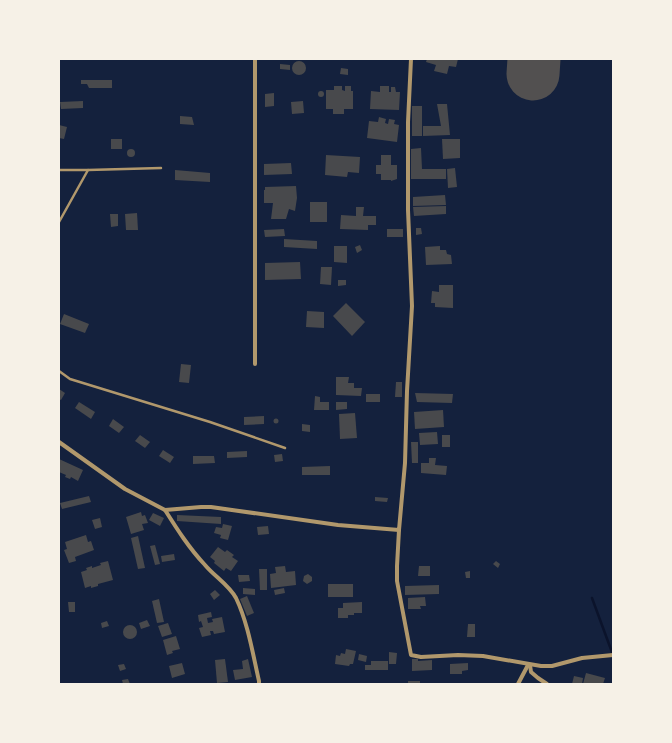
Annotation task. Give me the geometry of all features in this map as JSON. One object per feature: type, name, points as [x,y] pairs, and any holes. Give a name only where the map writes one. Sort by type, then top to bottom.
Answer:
[{"type":"street","points":[[255,59],[255,364]]},
{"type":"street","points":[[411,59],[408,122],[408,210],[412,306],[407,391],[406,463],[397,566],[397,581],[411,655],[421,657],[458,655],[483,656],[529,665],[552,666],[582,658],[613,656]]},
{"type":"street","points":[[59,442],[125,489],[165,510],[204,564],[236,598],[251,646],[259,684]]},
{"type":"street","points":[[165,510],[211,507],[338,525],[399,530]]},
{"type":"street","points":[[518,684],[529,665]]},
{"type":"street","points":[[529,665],[531,672],[547,684]]},
{"type":"lane","points":[[59,170],[161,168]]},
{"type":"lane","points":[[59,222],[88,170]]},
{"type":"lane","points":[[59,371],[70,378],[210,422],[285,448]]},
{"type":"building","points":[[427,59],[458,59],[456,67],[449,66],[447,74],[434,71],[436,65],[426,62]]},
{"type":"building","points":[[299,61],[304,63],[306,68],[304,73],[299,75],[294,73],[292,68],[294,63]]},
{"type":"building","points":[[280,64],[290,65],[290,70],[280,69]]},
{"type":"building","points":[[341,68],[348,69],[348,75],[340,74]]},
{"type":"building","points":[[81,80],[112,80],[112,88],[89,88],[87,84],[81,84]]},
{"type":"building","points":[[334,86],[342,86],[342,90],[345,91],[345,86],[351,86],[351,91],[353,91],[353,109],[344,109],[344,114],[333,114],[333,109],[326,109],[326,90],[334,90]]},
{"type":"building","points":[[380,86],[389,86],[389,92],[391,92],[391,87],[395,87],[396,92],[400,92],[399,110],[370,109],[371,91],[380,92]]},
{"type":"building","points":[[321,91],[324,94],[321,97],[318,94]]},
{"type":"building","points":[[274,93],[274,106],[265,107],[265,94]]},
{"type":"building","points":[[83,101],[83,108],[61,109],[60,102]]},
{"type":"building","points":[[303,101],[304,113],[292,114],[291,102]]},
{"type":"building","points":[[437,104],[447,104],[450,135],[423,136],[423,126],[441,126]]},
{"type":"building","points":[[412,106],[422,106],[422,136],[412,136]]},
{"type":"building","points":[[180,116],[192,117],[194,125],[180,124]]},
{"type":"building","points":[[379,117],[386,119],[385,123],[388,124],[389,119],[395,120],[394,124],[399,125],[397,142],[367,138],[369,121],[378,122]]},
{"type":"building","points":[[59,125],[67,127],[64,139],[59,138]]},
{"type":"building","points":[[111,139],[122,139],[122,149],[111,149]]},
{"type":"building","points":[[442,139],[460,139],[460,158],[443,159]]},
{"type":"building","points":[[421,148],[422,169],[446,169],[446,179],[411,179],[411,149]]},
{"type":"building","points":[[129,149],[133,149],[135,153],[133,157],[129,157],[127,155],[127,151]]},
{"type":"building","points":[[326,155],[360,157],[359,173],[348,172],[347,177],[325,175]]},
{"type":"building","points":[[381,155],[391,155],[391,165],[397,165],[397,179],[391,181],[381,180],[381,174],[376,174],[376,165],[381,165]]},
{"type":"building","points":[[291,163],[292,174],[264,175],[264,164]]},
{"type":"building","points":[[455,168],[457,187],[448,188],[447,169]]},
{"type":"building","points":[[175,170],[210,173],[210,182],[175,180]]},
{"type":"building","points":[[296,186],[297,198],[295,211],[289,209],[286,219],[271,219],[273,203],[264,203],[265,187]]},
{"type":"building","points":[[445,195],[446,205],[413,206],[413,197]]},
{"type":"building","points":[[310,202],[327,202],[327,222],[310,222]]},
{"type":"building","points":[[446,206],[446,214],[414,216],[413,207]]},
{"type":"building","points":[[356,207],[364,207],[363,216],[376,216],[376,225],[368,225],[368,230],[340,229],[341,215],[356,216]]},
{"type":"building","points":[[137,213],[138,230],[126,230],[125,214]]},
{"type":"building","points":[[110,214],[118,214],[118,226],[111,227]]},
{"type":"building","points":[[416,228],[421,228],[422,234],[416,235]]},
{"type":"building","points":[[284,229],[285,236],[265,237],[264,230]]},
{"type":"building","points":[[387,229],[403,229],[403,237],[387,237]]},
{"type":"building","points":[[284,239],[317,241],[317,249],[284,247]]},
{"type":"building","points":[[360,245],[362,250],[357,253],[355,247]]},
{"type":"building","points":[[334,246],[347,246],[347,263],[334,262]]},
{"type":"building","points":[[440,246],[440,250],[446,250],[447,254],[451,255],[452,264],[426,265],[425,247]]},
{"type":"building","points":[[300,262],[301,279],[265,280],[265,263]]},
{"type":"building","points":[[321,267],[332,267],[331,285],[320,284]]},
{"type":"building","points":[[338,280],[346,280],[346,285],[338,286]]},
{"type":"building","points":[[439,285],[453,285],[453,308],[435,307],[435,303],[431,303],[432,291],[439,292]]},
{"type":"building","points":[[346,303],[365,322],[352,336],[333,316]]},
{"type":"building","points":[[307,311],[324,312],[324,328],[306,327]]},
{"type":"building","points":[[64,314],[89,324],[85,333],[60,324]]},
{"type":"building","points":[[181,364],[191,365],[189,383],[179,382]]},
{"type":"building","points":[[336,377],[349,377],[348,383],[354,383],[354,388],[362,388],[361,396],[336,395]]},
{"type":"building","points":[[396,382],[402,382],[402,397],[395,397]]},
{"type":"building","points":[[59,389],[65,393],[61,400],[59,399]]},
{"type":"building","points":[[415,393],[453,394],[452,403],[417,402]]},
{"type":"building","points":[[366,394],[380,394],[380,402],[366,402]]},
{"type":"building","points":[[315,396],[320,397],[320,402],[329,402],[329,410],[314,410]]},
{"type":"building","points":[[79,402],[95,412],[91,419],[75,408]]},
{"type":"building","points":[[336,402],[347,402],[347,409],[336,410]]},
{"type":"building","points":[[443,410],[444,427],[415,429],[414,412]]},
{"type":"building","points":[[355,413],[357,438],[340,439],[339,414]]},
{"type":"building","points":[[264,416],[264,424],[244,425],[244,417]]},
{"type":"building","points":[[276,418],[279,421],[276,424],[273,421]]},
{"type":"building","points":[[113,419],[124,427],[119,433],[109,426]]},
{"type":"building","points":[[302,424],[310,425],[310,432],[302,431]]},
{"type":"building","points":[[437,432],[438,444],[420,445],[419,433]]},
{"type":"building","points":[[140,435],[150,442],[145,448],[135,441]]},
{"type":"building","points":[[442,435],[450,435],[450,447],[442,447]]},
{"type":"building","points":[[411,442],[418,442],[418,463],[412,463]]},
{"type":"building","points":[[163,450],[174,457],[170,463],[159,456]]},
{"type":"building","points":[[247,451],[247,457],[227,458],[227,452]]},
{"type":"building","points":[[282,454],[283,461],[275,462],[274,455]]},
{"type":"building","points":[[193,456],[214,456],[215,463],[193,464]]},
{"type":"building","points":[[429,458],[436,458],[435,465],[447,466],[446,475],[421,473],[421,463],[429,463]]},
{"type":"building","points":[[59,459],[83,470],[78,481],[71,477],[70,479],[65,477],[66,475],[59,472]]},
{"type":"building","points":[[330,466],[330,475],[302,475],[302,467]]},
{"type":"building","points":[[89,496],[91,502],[62,509],[60,503]]},
{"type":"building","points":[[375,497],[388,498],[387,502],[375,501]]},
{"type":"building","points":[[141,512],[142,516],[145,515],[148,523],[142,524],[144,530],[131,534],[126,517]]},
{"type":"building","points":[[153,513],[164,518],[160,526],[149,520]]},
{"type":"building","points":[[177,515],[221,517],[221,524],[177,521]]},
{"type":"building","points":[[100,518],[102,527],[95,529],[92,520]]},
{"type":"building","points":[[223,524],[232,526],[228,540],[220,538],[221,535],[214,533],[216,527],[222,528]]},
{"type":"building","points":[[268,526],[269,534],[258,535],[257,527]]},
{"type":"building","points":[[86,535],[88,542],[91,541],[94,550],[75,557],[76,561],[69,563],[64,550],[67,549],[65,542]]},
{"type":"building","points":[[138,536],[145,568],[138,569],[131,538]]},
{"type":"building","points":[[155,545],[160,564],[155,565],[150,546]]},
{"type":"building","points":[[218,547],[225,552],[227,550],[234,555],[232,557],[238,561],[231,571],[226,568],[224,571],[214,563],[215,561],[210,557]]},
{"type":"building","points":[[174,554],[175,560],[162,562],[161,556]]},
{"type":"building","points":[[108,561],[113,580],[98,584],[98,586],[91,588],[91,586],[85,588],[81,572],[87,570],[86,568],[92,566],[92,568],[101,565],[100,563]]},
{"type":"building","points":[[496,561],[500,564],[498,568],[493,564]]},
{"type":"building","points":[[285,566],[286,572],[295,571],[296,585],[271,588],[270,574],[276,573],[275,567]]},
{"type":"building","points":[[419,566],[430,566],[430,576],[418,576]]},
{"type":"building","points":[[259,569],[267,569],[267,590],[260,590]]},
{"type":"building","points":[[470,571],[470,578],[466,578],[465,572]]},
{"type":"building","points":[[308,574],[312,577],[312,581],[307,584],[303,581],[304,576]]},
{"type":"building","points":[[238,575],[249,575],[250,581],[239,582]]},
{"type":"building","points":[[328,584],[353,584],[353,597],[328,597]]},
{"type":"building","points":[[439,585],[439,594],[405,595],[405,586]]},
{"type":"building","points":[[243,588],[255,589],[255,595],[243,594]]},
{"type":"building","points":[[284,588],[285,593],[275,595],[274,590]]},
{"type":"building","points":[[215,590],[220,595],[214,600],[210,594]]},
{"type":"building","points":[[247,596],[254,613],[247,616],[240,599]]},
{"type":"building","points":[[425,597],[426,606],[420,606],[421,609],[408,609],[408,598]]},
{"type":"building","points":[[159,599],[164,622],[157,623],[152,601]]},
{"type":"building","points":[[68,602],[75,602],[75,612],[69,612]]},
{"type":"building","points":[[362,602],[362,613],[348,615],[348,618],[338,618],[338,608],[343,608],[343,603]]},
{"type":"building","points":[[211,612],[212,617],[207,618],[208,623],[213,622],[212,619],[222,617],[225,632],[214,634],[213,631],[210,631],[211,635],[202,637],[199,628],[203,627],[201,621],[199,622],[198,615]]},
{"type":"building","points":[[147,620],[150,626],[141,629],[139,623]]},
{"type":"building","points":[[107,621],[109,626],[102,628],[101,623]]},
{"type":"building","points":[[168,623],[172,634],[162,637],[158,626]]},
{"type":"building","points":[[468,624],[475,624],[475,637],[467,637]]},
{"type":"building","points":[[127,625],[133,625],[137,629],[137,635],[133,639],[127,639],[123,635],[123,629]]},
{"type":"building","points":[[176,636],[180,649],[172,651],[173,653],[167,655],[163,640]]},
{"type":"building","points":[[346,649],[356,651],[353,664],[350,664],[349,666],[335,664],[336,655],[340,656],[341,653],[345,654]]},
{"type":"building","points":[[389,652],[397,653],[396,664],[389,664]]},
{"type":"building","points":[[359,654],[367,656],[366,662],[358,660]]},
{"type":"building","points":[[225,659],[228,682],[217,683],[215,660]]},
{"type":"building","points":[[248,659],[252,677],[235,680],[233,670],[243,669],[242,661]]},
{"type":"building","points":[[412,659],[418,659],[418,661],[432,660],[432,670],[412,671]]},
{"type":"building","points":[[371,661],[388,661],[388,670],[365,670],[365,665],[371,665]]},
{"type":"building","points":[[182,663],[185,674],[172,678],[169,666]]},
{"type":"building","points":[[468,663],[468,670],[462,671],[462,674],[450,674],[450,664]]},
{"type":"building","points":[[124,664],[126,669],[120,671],[118,665]]},
{"type":"building","points":[[586,673],[605,678],[603,684],[583,684]]},
{"type":"building","points":[[574,676],[583,678],[582,684],[572,684]]},
{"type":"building","points":[[128,679],[130,684],[123,684],[122,680]]},
{"type":"building","points":[[408,681],[420,681],[420,684],[408,684]]},
{"type":"waterway","points":[[592,598],[613,655]]},
{"type":"runway","points":[[533,74],[534,59]]}]
